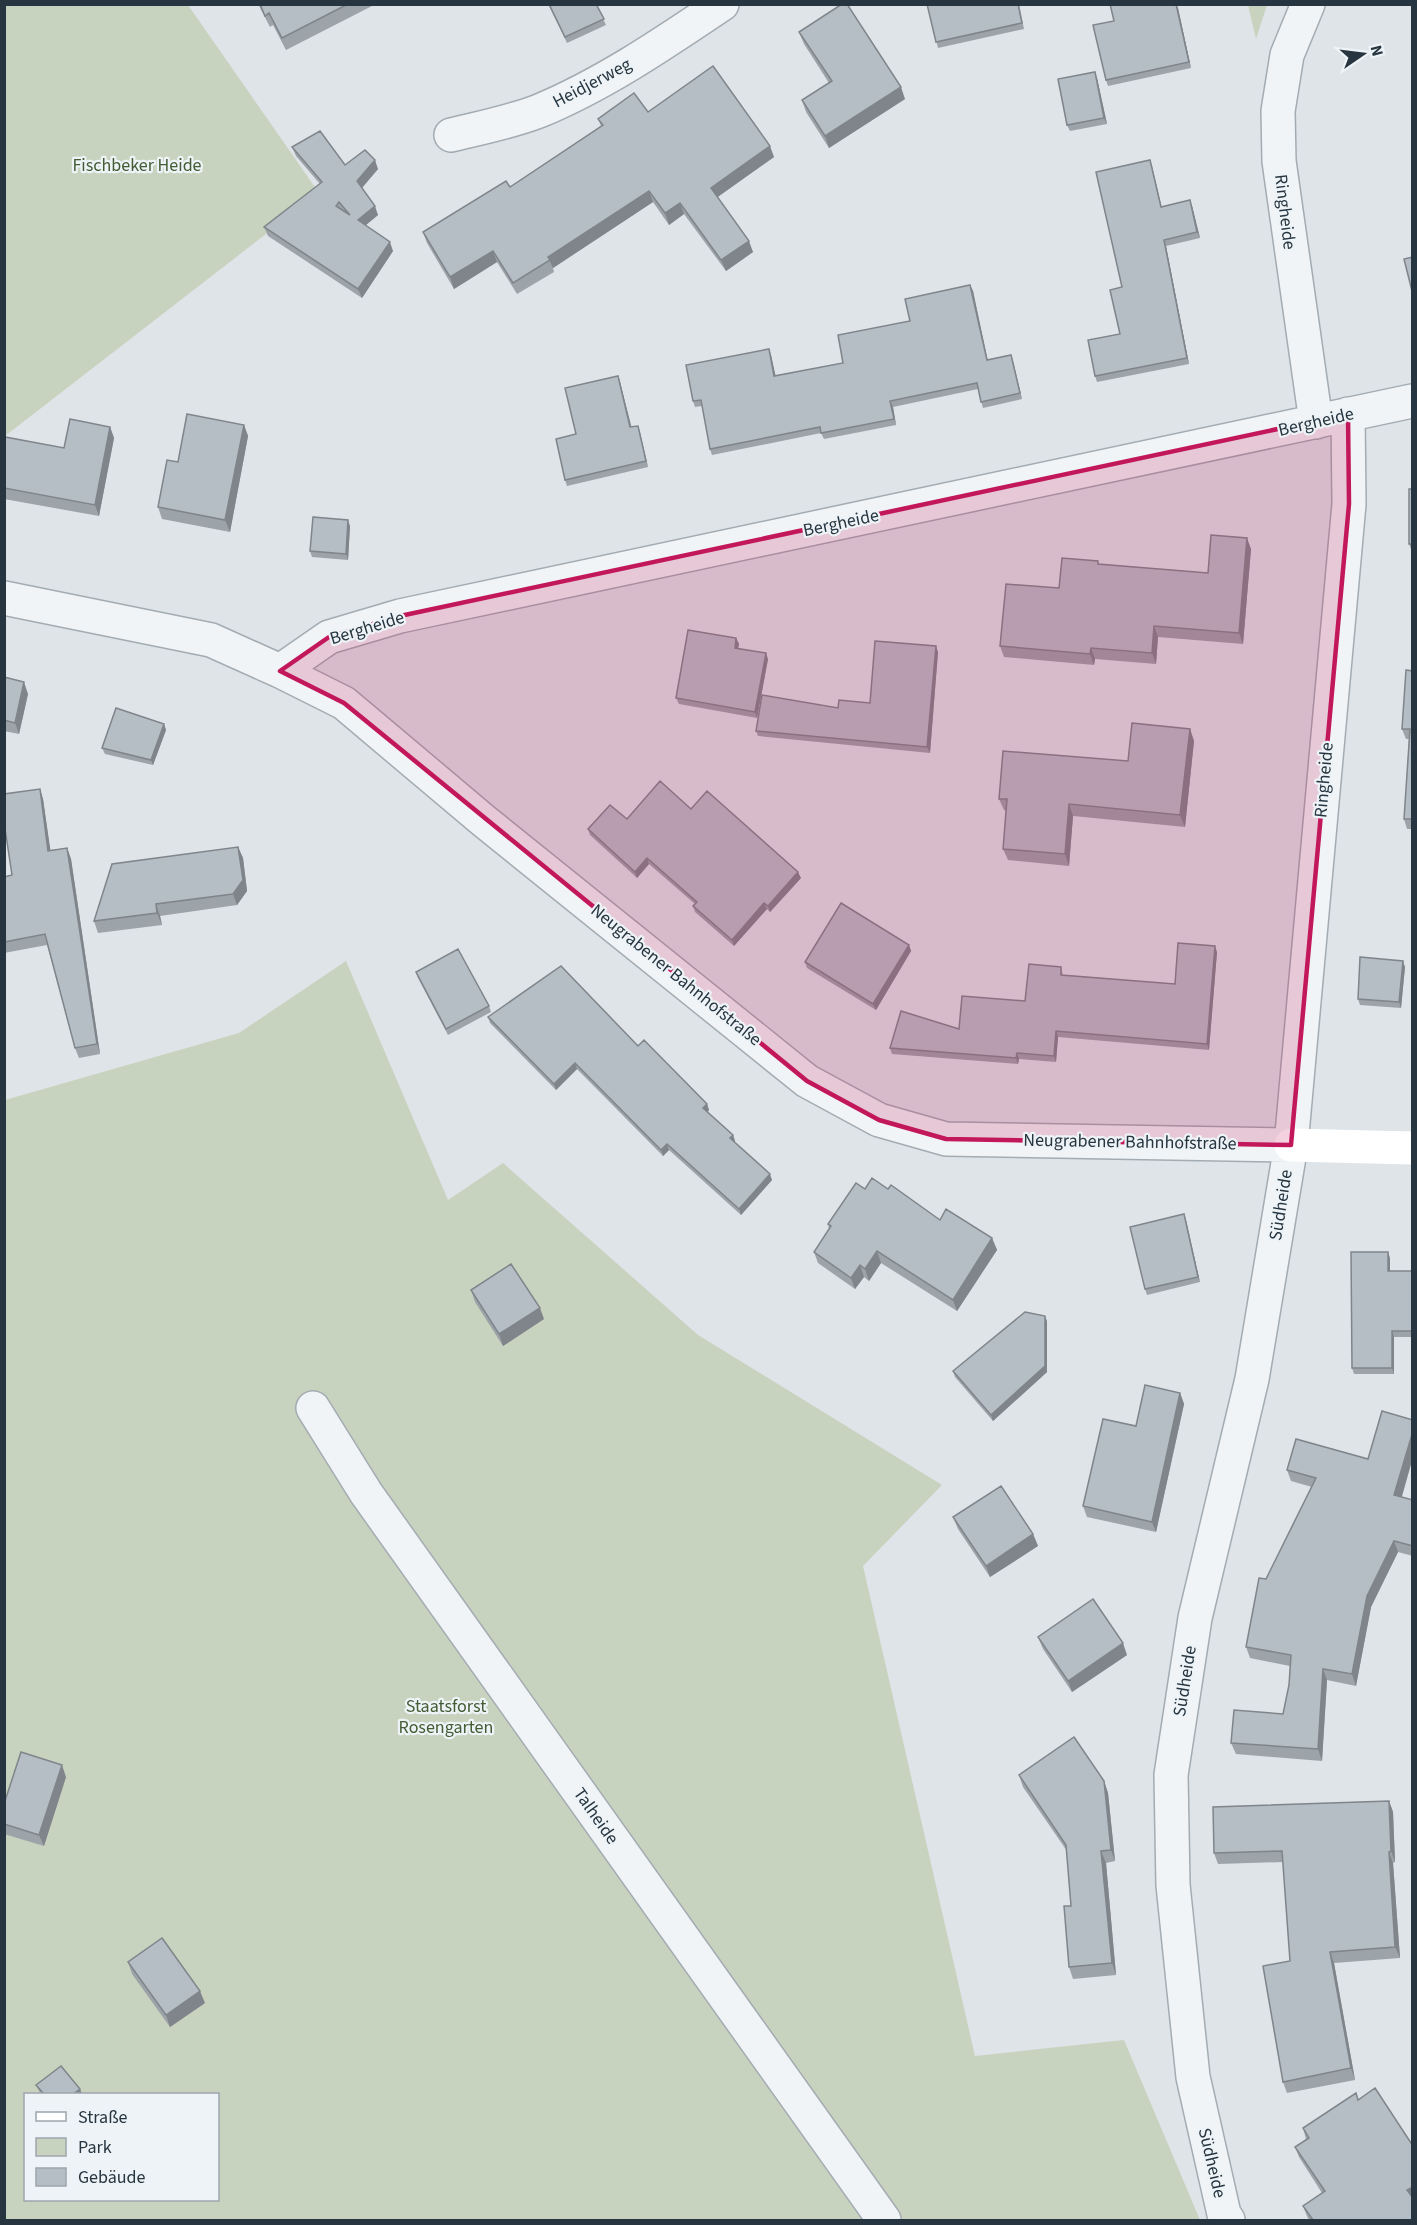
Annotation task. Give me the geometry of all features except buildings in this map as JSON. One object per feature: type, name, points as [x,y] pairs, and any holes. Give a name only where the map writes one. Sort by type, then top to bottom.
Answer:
[{"type":"street","name":"Heidjerweg","points":[[451,135],[510,121],[572,96],[664,43],[722,4]]},
{"type":"street","name":"Ringheide","points":[[1308,4],[1287,55],[1278,111],[1279,161],[1316,422]]},
{"type":"street","name":"Bergheide","points":[[280,670],[329,637],[400,616],[1413,401]]},
{"type":"street","name":"Ringheide","points":[[1290,1145],[1348,504],[1348,414]]},
{"type":"street","name":"Neugrabener Bahnhofstraße","points":[[4,598],[212,640],[280,670],[344,704],[484,821],[807,1081],[879,1120],[946,1139],[1413,1148]]},
{"type":"street","name":"Südheide","points":[[1228,2220],[1224,2214],[1193,2077],[1173,1885],[1171,1776],[1195,1618],[1252,1378],[1290,1145]]},
{"type":"street","name":"Talheide","points":[[313,1408],[366,1493],[884,2220]]},
{"type":"highlighted area","points":[[1348,414],[1349,504],[1291,1145],[946,1139],[879,1120],[807,1081],[344,703],[280,671],[329,637],[400,616]]},
{"type":"green space","name":"Fischbeker Heide","points":[[5,5],[188,5],[319,193],[5,436]]},
{"type":"green space","points":[[1248,5],[1267,5],[1256,39]]},
{"type":"green space","name":"Staatsforst Rosengarten","points":[[346,961],[448,1200],[503,1163],[698,1335],[942,1485],[863,1566],[975,2056],[1124,2040],[1200,2220],[5,2220],[5,1100],[239,1033]]}]
